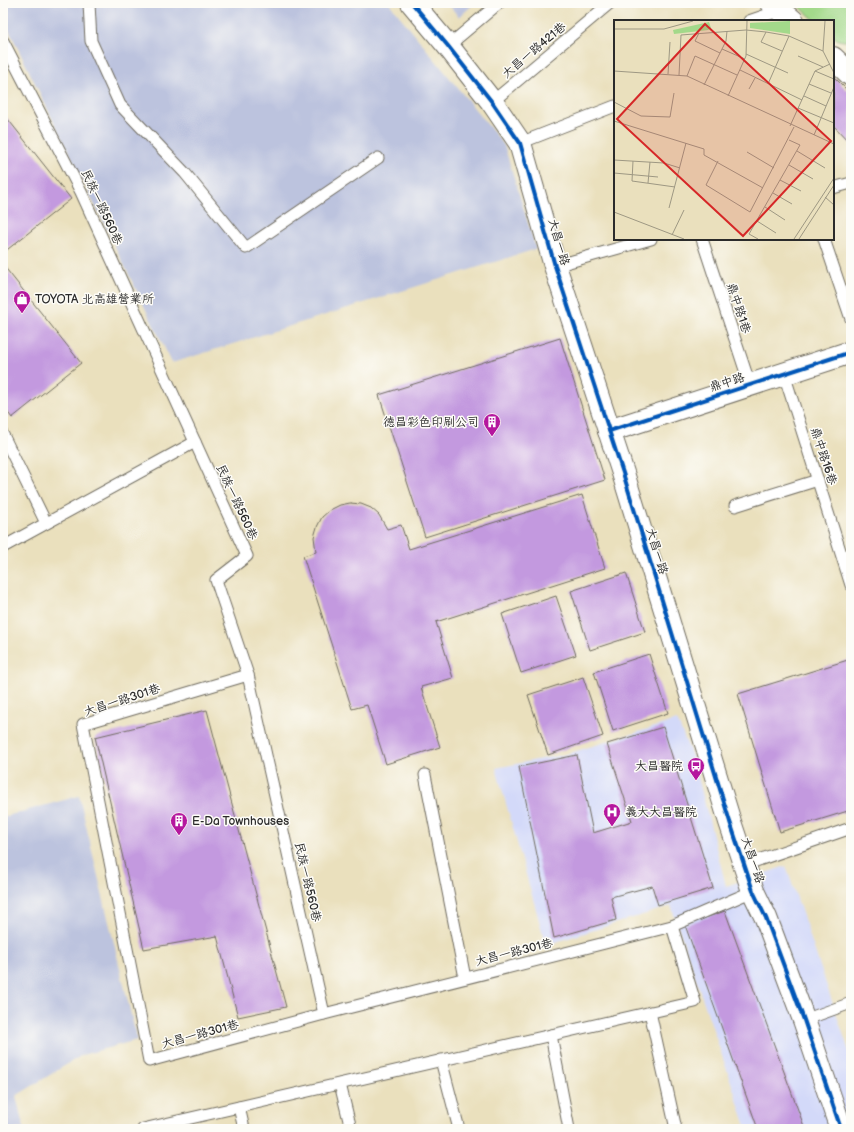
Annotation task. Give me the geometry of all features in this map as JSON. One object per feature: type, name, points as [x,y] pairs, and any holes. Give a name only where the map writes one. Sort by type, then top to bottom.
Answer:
[{"type":"street","name":"大昌一路","points":[[412,3],[492,102],[520,144],[555,266],[623,473],[744,865],[753,891],[766,918],[804,1020],[841,1129]]},
{"type":"street","points":[[834,59],[851,74]]},
{"type":"street","name":"鼎中路","points":[[608,431],[851,352]]},
{"type":"lane","points":[[89,3],[91,41],[120,105],[185,173],[246,248],[378,158]]},
{"type":"lane","points":[[448,46],[499,3]]},
{"type":"lane","name":"大昌一路421巷","points":[[492,102],[610,3]]},
{"type":"lane","points":[[752,20],[782,11]]},
{"type":"lane","name":"民族一路560巷","points":[[3,41],[81,192],[247,556],[216,580],[248,675],[324,1014]]},
{"type":"lane","points":[[520,144],[614,106]]},
{"type":"lane","points":[[834,188],[851,183]]},
{"type":"lane","points":[[555,266],[647,240]]},
{"type":"lane","name":"鼎中路1巷","points":[[702,240],[750,384]]},
{"type":"lane","points":[[824,240],[851,319]]},
{"type":"lane","name":"鼎中路16巷","points":[[784,374],[848,568],[851,585]]},
{"type":"lane","points":[[3,434],[46,523]]},
{"type":"lane","points":[[3,547],[195,442]]},
{"type":"lane","points":[[735,506],[818,480]]},
{"type":"lane","name":"大昌一路301巷","points":[[248,675],[83,724],[149,1061],[324,1014],[672,926],[753,891]]},
{"type":"lane","points":[[425,775],[465,978]]},
{"type":"lane","points":[[744,865],[851,828]]},
{"type":"lane","points":[[143,1129],[695,1002],[672,926]]},
{"type":"lane","points":[[804,1020],[851,1003]]},
{"type":"lane","points":[[650,1012],[676,1129]]},
{"type":"lane","points":[[551,1035],[569,1129]]},
{"type":"lane","points":[[441,1060],[459,1129]]},
{"type":"lane","points":[[340,1084],[351,1129]]},
{"type":"lane","points":[[239,1107],[244,1129]]},
{"type":"shaded area","points":[[3,3],[389,3],[504,145],[536,249],[172,363],[3,18]]},
{"type":"shaded area","points":[[447,3],[475,3],[459,17]]},
{"type":"shaded area","points":[[677,720],[694,761],[726,886],[786,866],[851,1057],[851,1129],[747,1129],[671,906],[546,945],[496,768],[567,754]]},
{"type":"shaded area","points":[[79,796],[137,1040],[82,1055],[16,1096],[24,1129],[3,1129],[3,817]]},
{"type":"green space","points":[[795,3],[851,3],[851,42],[838,40],[834,37],[834,20],[815,20]]},
{"type":"building","points":[[835,78],[851,94],[851,144],[834,126]]},
{"type":"building","points":[[3,113],[71,199],[3,253]]},
{"type":"building","name":"TOYOTA 北高雄營業所","points":[[3,265],[81,363],[12,418],[3,406]]},
{"type":"building","name":"德昌彩色印刷公司","points":[[560,338],[605,480],[425,537],[379,395]]},
{"type":"building","points":[[582,495],[605,568],[436,622],[453,678],[421,687],[440,747],[386,764],[367,705],[352,709],[303,556],[316,552],[314,537],[322,517],[330,510],[340,505],[350,503],[361,504],[371,508],[379,515],[387,529],[401,525],[409,549]]},
{"type":"building","points":[[626,573],[645,632],[590,650],[571,591]]},
{"type":"building","points":[[556,596],[576,655],[521,673],[502,614]]},
{"type":"building","points":[[649,654],[668,713],[613,731],[594,672]]},
{"type":"building","points":[[851,659],[851,810],[780,832],[738,694]]},
{"type":"building","points":[[583,677],[603,736],[548,755],[528,695]]},
{"type":"building","name":"E-Da Townhouses","points":[[207,710],[286,1007],[238,1017],[217,936],[144,949],[95,737]]},
{"type":"building","name":"義大大昌醫院","points":[[663,727],[713,888],[658,905],[652,886],[611,897],[616,920],[554,938],[519,767],[577,755],[593,833],[632,821],[607,744]]},
{"type":"building","points":[[725,911],[805,1129],[758,1129],[685,925]]},
{"type":"cycle path","points":[[412,3],[492,102],[520,143],[555,266],[623,473],[730,822],[753,891],[766,918],[804,1020],[841,1129]]},
{"type":"cycle path","points":[[609,431],[851,352]]},
{"type":"place","name":"TOYOTA 北高雄營業所","points":[[22,314]]},
{"type":"place","name":"德昌彩色印刷公司","points":[[492,437]]},
{"type":"place","name":"大昌醫院","points":[[696,781]]},
{"type":"place","name":"義大大昌醫院","points":[[612,827]]},
{"type":"place","name":"E-Da Townhouses","points":[[179,836]]}]
